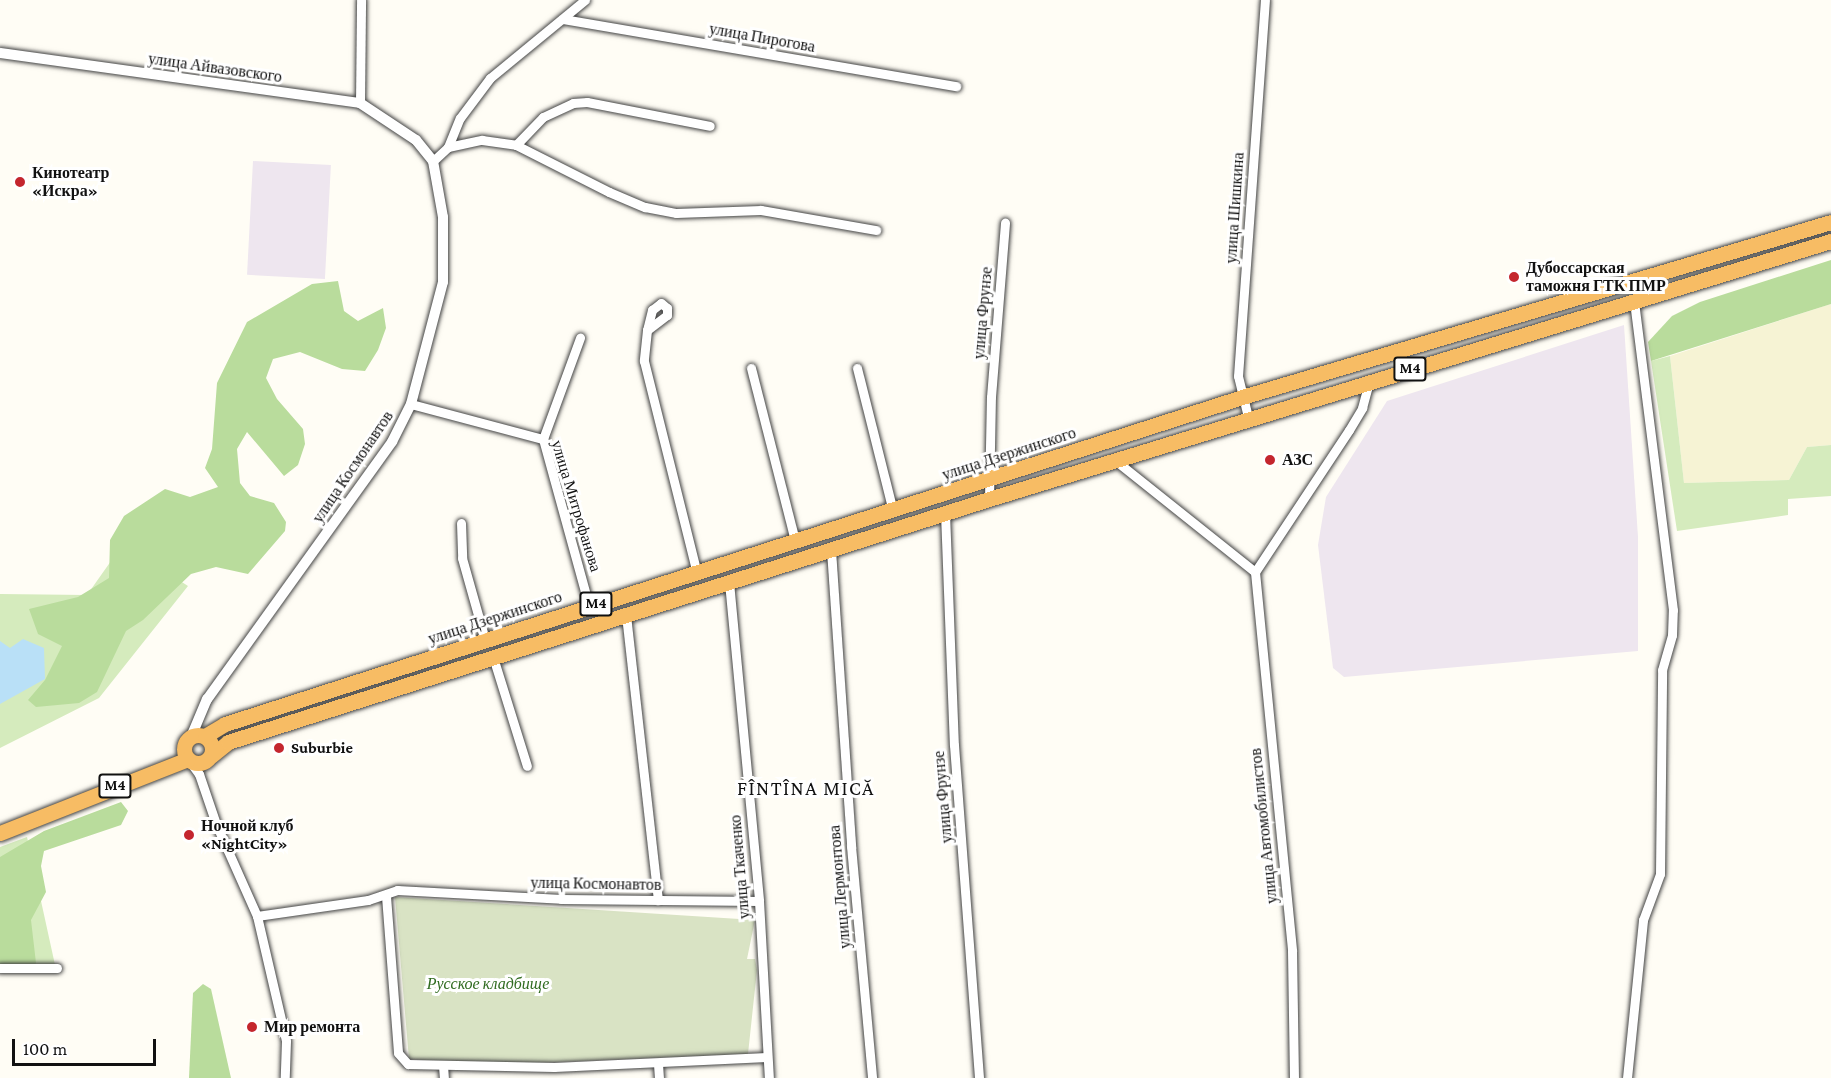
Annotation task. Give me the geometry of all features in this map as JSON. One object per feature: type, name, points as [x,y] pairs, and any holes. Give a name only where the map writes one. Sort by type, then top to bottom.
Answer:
[{"type":"highway","name":"улица Дзержинского","points":[[0,833],[168,765],[225,724],[1242,397],[1831,222]]},
{"type":"highway","name":"M4","points":[[209,757],[228,742],[989,499],[1116,461],[1248,417],[1831,241]]},
{"type":"highway","points":[[211,743],[209,757],[201,763],[192,746],[211,743]]},
{"type":"street","points":[[360,103],[361,0]]},
{"type":"street","points":[[434,161],[448,147],[460,118],[490,78],[585,0]]},
{"type":"street","name":"улица Шишкина","points":[[1248,417],[1242,397],[1238,366],[1265,0]]},
{"type":"street","name":"улица Пирогова","points":[[563,19],[956,86]]},
{"type":"street","name":"улица Айвазовского","points":[[0,53],[360,103],[416,140],[434,161]]},
{"type":"street","points":[[516,145],[543,117],[573,103],[587,102],[710,126]]},
{"type":"street","points":[[448,147],[482,140],[516,145],[645,207],[676,213],[761,210],[876,230]]},
{"type":"street","name":"улица Космонавтов","points":[[192,746],[200,712],[392,442],[411,404],[443,282],[443,217],[434,161]]},
{"type":"street","name":"улица Фрунзе","points":[[989,499],[991,397],[1005,223]]},
{"type":"street","points":[[1627,1078],[1643,920],[1660,874],[1662,670],[1672,635],[1673,610],[1634,300]]},
{"type":"street","points":[[647,330],[642,349],[697,574]]},
{"type":"street","points":[[543,439],[580,338]]},
{"type":"street","points":[[751,368],[795,540]]},
{"type":"street","points":[[857,368],[893,511]]},
{"type":"street","points":[[1116,461],[1256,572],[1349,430],[1362,408],[1369,382]]},
{"type":"street","name":"улица Митрофанова","points":[[411,404],[543,439],[590,606]]},
{"type":"street","name":"улица Фрунзе","points":[[945,513],[954,745],[979,1078]]},
{"type":"street","points":[[461,523],[462,558],[485,640]]},
{"type":"street","name":"улица Лермонтова","points":[[831,550],[850,846],[872,1078]]},
{"type":"street","name":"улица Автомобилистов","points":[[1256,572],[1292,951],[1294,1078]]},
{"type":"street","name":"улица Ткаченко","points":[[729,582],[759,901],[769,1078]]},
{"type":"street","points":[[626,615],[658,900]]},
{"type":"street","points":[[493,657],[527,766]]},
{"type":"street","points":[[192,746],[216,824],[257,916],[286,1041],[285,1078]]},
{"type":"street","points":[[199,774],[209,757]]},
{"type":"street","name":"улица Космонавтов","points":[[257,916],[386,896],[398,890],[561,899],[759,901]]},
{"type":"street","points":[[386,896],[398,1053],[408,1064],[554,1067],[658,1064],[767,1057]]},
{"type":"street","points":[[0,968],[57,968]]},
{"type":"street","points":[[658,1064],[659,1078]]},
{"type":"street","points":[[443,1065],[444,1078]]},
{"type":"street","points":[[554,1067],[554,1078]]},
{"type":"shaded area","points":[[253,161],[331,165],[325,279],[247,275]]},
{"type":"shaded area","points":[[1831,304],[1831,445],[1807,447],[1789,480],[1684,483],[1670,356]]},
{"type":"shaded area","points":[[1624,325],[1638,537],[1638,651],[1344,677],[1333,668],[1318,545],[1326,497],[1387,401]]},
{"type":"green space","points":[[1831,260],[1831,304],[1651,361],[1648,342],[1672,316],[1700,302]]},
{"type":"green space","points":[[338,281],[344,311],[358,321],[383,308],[386,328],[378,350],[365,371],[342,369],[300,352],[273,359],[266,378],[277,399],[303,429],[305,444],[298,465],[284,476],[247,432],[237,449],[240,483],[250,496],[274,503],[286,522],[285,531],[248,574],[216,567],[191,574],[143,620],[126,631],[97,692],[79,703],[36,707],[28,700],[45,680],[62,646],[38,634],[29,609],[78,597],[109,578],[110,540],[124,516],[165,489],[190,497],[218,487],[205,468],[212,449],[217,383],[247,322],[312,284]]},
{"type":"green space","points":[[1670,356],[1684,483],[1789,480],[1807,447],[1831,445],[1831,496],[1788,499],[1788,515],[1677,531],[1651,361]]},
{"type":"green space","points":[[123,544],[188,586],[99,698],[0,748],[0,594],[87,595]]},
{"type":"green space","points":[[121,802],[128,811],[121,825],[44,851],[41,866],[46,892],[31,920],[36,963],[33,968],[0,967],[0,857],[44,831]]},
{"type":"green space","points":[[27,837],[55,965],[0,966],[0,847]]},
{"type":"green space","name":"Русское кладбище","points":[[395,897],[755,920],[747,959],[755,959],[757,970],[748,1054],[486,1065],[409,1059]]},
{"type":"green space","points":[[203,984],[211,989],[231,1078],[189,1078],[193,993]]},
{"type":"water","points":[[23,639],[44,648],[45,679],[0,704],[0,641],[10,648]]},
{"type":"place","name":"Кинотеатр «Искра»","points":[[20,182]]},
{"type":"place","name":"Дубоссарская таможня ГТК ПМР","points":[[1514,277]]},
{"type":"place","name":"АЗС","points":[[1270,460]]},
{"type":"place","name":"Suburbie","points":[[279,748]]},
{"type":"place","name":"Ночной клуб «NightCity»","points":[[189,835]]},
{"type":"place","name":"Мир ремонта","points":[[252,1027]]},
{"type":"district","name":"FÎNTÎNA MICĂ","points":[[806,788]]}]
